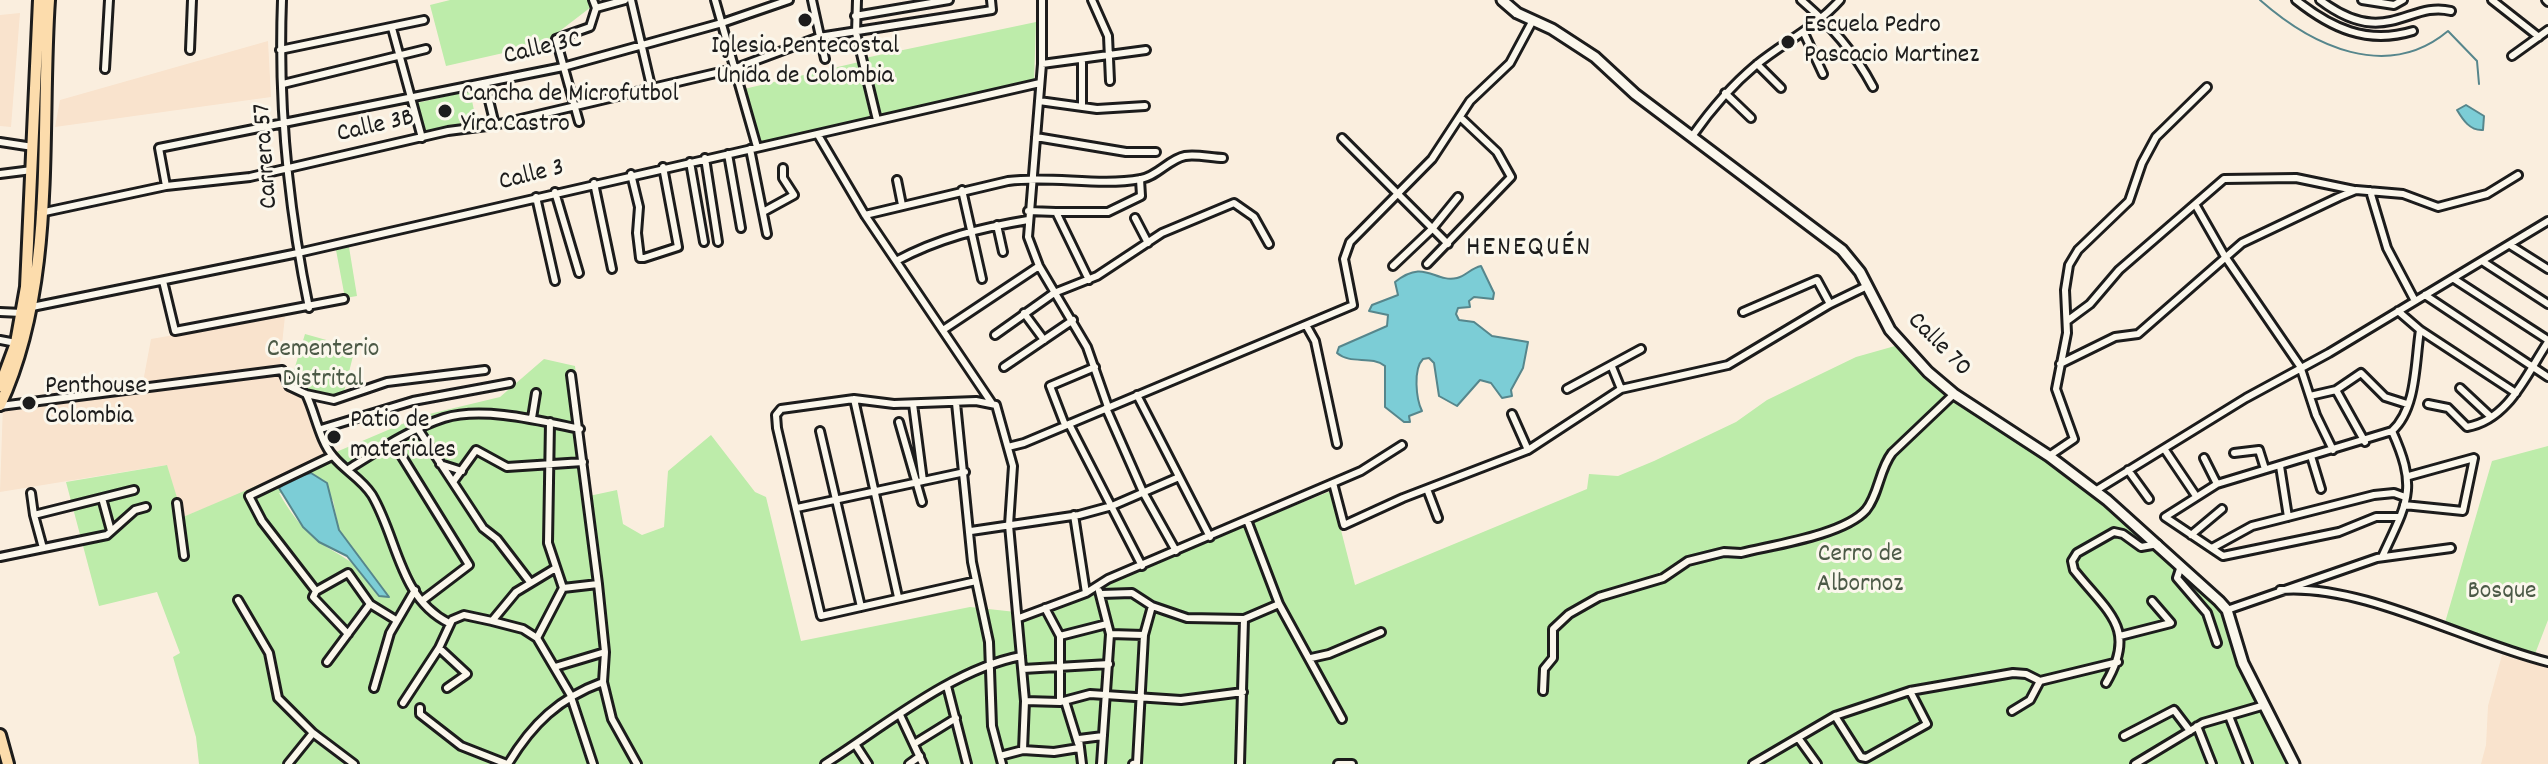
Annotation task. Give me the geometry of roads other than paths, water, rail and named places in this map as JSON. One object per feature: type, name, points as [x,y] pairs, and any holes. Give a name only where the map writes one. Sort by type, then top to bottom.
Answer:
[{"type":"main road","points":[[32,0],[29,56],[40,84]]},
{"type":"main road","points":[[0,405],[22,353],[40,213],[39,0]]},
{"type":"main road","points":[[41,44],[49,0]]},
{"type":"main road","points":[[0,386],[27,310],[33,147],[40,84],[51,58],[55,0]]},
{"type":"main road","points":[[0,735],[8,764]]},
{"type":"street","points":[[105,69],[109,0]]},
{"type":"street","points":[[190,50],[192,0]]},
{"type":"street","name":"Carrera 57","points":[[282,0],[280,50],[286,170],[309,308]]},
{"type":"street","points":[[579,122],[556,39],[590,27],[594,4],[625,0]]},
{"type":"street","points":[[631,0],[651,86]]},
{"type":"street","points":[[715,0],[754,148],[767,234]]},
{"type":"street","name":"Calle 3C","points":[[166,186],[159,148],[563,67],[722,23],[789,0]]},
{"type":"street","points":[[812,0],[825,59]]},
{"type":"street","points":[[857,0],[856,33],[877,120]]},
{"type":"street","points":[[855,16],[949,0]]},
{"type":"street","name":"Calle 3B","points":[[40,213],[166,186],[250,177],[422,138],[495,125],[733,69],[819,37],[992,10],[991,0]]},
{"type":"street","points":[[1042,0],[1042,64],[1028,237],[1039,266],[1073,320],[1095,367],[1107,408],[1143,492],[1176,551]]},
{"type":"street","points":[[1092,0],[1108,36],[1110,81]]},
{"type":"street","name":"Calle 70","points":[[1502,0],[1532,22],[1582,48],[1635,94],[1693,135],[1852,259],[1865,287],[1903,347],[1954,394],[2049,456],[2095,491],[2158,544],[2180,569],[2227,610]]},
{"type":"street","points":[[1801,0],[1824,19],[1856,55],[1873,87]]},
{"type":"street","points":[[1693,135],[1725,93],[1757,64],[1824,19],[1840,0]]},
{"type":"street","points":[[2296,0],[2335,28],[2388,37],[2413,31]]},
{"type":"street","points":[[2320,0],[2338,13],[2379,23],[2440,6],[2451,11]]},
{"type":"street","points":[[2362,0],[2394,5],[2403,0]]},
{"type":"street","points":[[2492,0],[2539,37]]},
{"type":"street","points":[[280,50],[424,20]]},
{"type":"street","points":[[1008,447],[1353,305],[1345,250],[1399,197],[1432,159],[1470,101],[1510,63],[1532,22]]},
{"type":"street","points":[[392,28],[422,138]]},
{"type":"street","points":[[2512,56],[2548,30]]},
{"type":"street","points":[[1804,33],[1823,74]]},
{"type":"street","points":[[283,84],[426,49]]},
{"type":"street","points":[[1042,64],[1146,50]]},
{"type":"street","points":[[1082,61],[1082,107]]},
{"type":"street","points":[[1757,64],[1781,88]]},
{"type":"street","name":"Calle 3","points":[[0,312],[27,310],[298,253],[631,174],[818,135],[1040,83]]},
{"type":"street","points":[[485,84],[495,125]]},
{"type":"street","points":[[2049,456],[2074,439],[2056,389],[2067,321],[2065,281],[2072,259],[2123,209],[2136,190],[2142,163],[2156,137],[2207,87]]},
{"type":"street","points":[[1725,93],[1751,118]]},
{"type":"street","points":[[1039,101],[1082,107],[1145,106]]},
{"type":"street","points":[[1427,264],[1511,177],[1497,152],[1460,117]]},
{"type":"street","points":[[818,135],[865,215],[991,402],[996,405],[1013,466],[1008,497],[1009,525],[1019,618]]},
{"type":"street","points":[[1036,137],[1126,152],[1156,152]]},
{"type":"street","points":[[1342,138],[1448,244]]},
{"type":"street","points":[[0,142],[33,147]]},
{"type":"street","points":[[728,154],[741,228]]},
{"type":"street","points":[[865,215],[962,190],[1031,178],[1079,182],[1140,179],[1158,173],[1182,157],[1223,158]]},
{"type":"street","points":[[705,158],[718,242]]},
{"type":"street","points":[[690,162],[704,242]]},
{"type":"street","points":[[631,174],[639,207],[637,239],[640,258],[644,258],[678,247],[663,167]]},
{"type":"street","points":[[763,212],[794,195],[783,178],[783,168]]},
{"type":"street","points":[[0,174],[32,170]]},
{"type":"street","points":[[2067,321],[2215,184],[2234,177],[2257,181],[2296,178],[2356,190],[2403,194],[2438,207],[2487,194],[2518,175]]},
{"type":"street","points":[[1028,211],[1056,212],[1066,209],[1108,212],[1141,196],[1140,179]]},
{"type":"street","points":[[897,180],[902,205]]},
{"type":"street","points":[[594,183],[612,269]]},
{"type":"street","points":[[962,190],[982,279]]},
{"type":"street","points":[[2060,364],[2115,337],[2138,334],[2224,255],[2249,238],[2356,190]]},
{"type":"street","points":[[2370,191],[2387,248],[2415,301]]},
{"type":"street","points":[[555,192],[579,273]]},
{"type":"street","points":[[536,197],[555,281]]},
{"type":"street","points":[[1393,266],[1432,229],[1458,197]]},
{"type":"street","points":[[995,335],[1054,293],[1089,280],[1170,229],[1234,203],[1254,217],[1269,244]]},
{"type":"street","points":[[2195,204],[2224,255],[2300,366],[2333,450]]},
{"type":"street","points":[[1056,212],[1089,280]]},
{"type":"street","points":[[1135,218],[1148,243]]},
{"type":"street","points":[[896,261],[935,240],[969,230],[1028,220]]},
{"type":"street","points":[[2095,491],[2300,366],[2548,221]]},
{"type":"street","points":[[997,225],[1003,252]]},
{"type":"street","points":[[2540,225],[2548,231]]},
{"type":"street","points":[[2510,245],[2548,269]]},
{"type":"street","points":[[2482,261],[2548,304]]},
{"type":"street","points":[[943,330],[1039,266]]},
{"type":"street","points":[[2428,404],[2448,408],[2467,427],[2491,417],[2516,393],[2548,341],[2454,278]]},
{"type":"street","points":[[1743,312],[1817,280],[1830,304]]},
{"type":"street","points":[[163,281],[175,331],[344,299]]},
{"type":"street","points":[[1333,483],[1344,525],[1528,450],[1621,389],[1728,365],[1830,304],[1865,287]]},
{"type":"street","points":[[2425,295],[2548,377]]},
{"type":"street","points":[[2398,311],[2420,330],[2516,393]]},
{"type":"street","points":[[1024,313],[1044,340]]},
{"type":"street","points":[[1004,367],[1073,320]]},
{"type":"street","points":[[1306,325],[1315,341],[1337,444]]},
{"type":"street","points":[[2400,517],[2376,517],[2339,532],[2223,556],[2165,517],[2217,484],[2365,442],[2392,431],[2399,425],[2407,404],[2420,330]]},
{"type":"street","points":[[0,340],[16,343]]},
{"type":"street","points":[[1567,389],[1641,349]]},
{"type":"street","points":[[1095,367],[1050,386],[1067,425],[1142,566]]},
{"type":"street","points":[[1612,367],[1621,389]]},
{"type":"street","points":[[0,405],[282,370],[289,386],[306,394],[346,398],[387,382],[485,370]]},
{"type":"street","points":[[2310,396],[2336,390],[2361,373],[2385,397],[2407,404]]},
{"type":"street","points":[[571,375],[598,584],[605,652],[603,682],[612,719],[637,764]]},
{"type":"street","points":[[321,429],[413,401],[510,383]]},
{"type":"street","points":[[2460,388],[2491,417]]},
{"type":"street","points":[[2336,390],[2365,442]]},
{"type":"street","points":[[532,418],[536,393]]},
{"type":"street","points":[[306,394],[332,456],[350,468],[370,492],[383,516],[401,572],[432,615],[449,623]]},
{"type":"street","points":[[1543,691],[1544,669],[1553,658],[1553,629],[1562,619],[1599,597],[1663,578],[1688,561],[1724,552],[1741,553],[1849,523],[1868,508],[1884,464],[1892,453],[1954,394]]},
{"type":"street","points":[[1137,395],[1210,537]]},
{"type":"street","points":[[976,581],[821,616],[776,415],[781,409],[854,399],[913,404],[991,402]]},
{"type":"street","points":[[854,399],[898,597]]},
{"type":"street","points":[[956,403],[976,581],[990,664],[992,726],[1002,764]]},
{"type":"street","points":[[913,404],[922,502]]},
{"type":"street","points":[[1512,414],[1528,450]]},
{"type":"street","points":[[350,468],[418,429],[461,415],[532,418],[580,429]]},
{"type":"street","points":[[550,422],[548,543],[554,569],[563,588]]},
{"type":"street","points":[[899,422],[920,481]]},
{"type":"street","points":[[418,429],[469,502],[483,528],[497,539],[530,582]]},
{"type":"street","points":[[820,431],[861,607]]},
{"type":"street","points":[[2382,557],[2400,517],[2409,476],[2392,431]]},
{"type":"street","points":[[393,442],[469,565],[423,600]]},
{"type":"street","points":[[1099,591],[1108,579],[1361,471],[1402,445]]},
{"type":"street","points":[[453,482],[476,450],[507,467],[583,462]]},
{"type":"street","points":[[2165,450],[2196,496]]},
{"type":"street","points":[[2234,453],[2259,450],[2265,469]]},
{"type":"street","points":[[316,591],[262,521],[249,498],[332,456]]},
{"type":"street","points":[[2311,456],[2321,489]]},
{"type":"street","points":[[2204,458],[2217,484]]},
{"type":"street","points":[[2212,548],[2248,528],[2385,493],[2405,501],[2463,511],[2474,458],[2409,476]]},
{"type":"street","points":[[440,464],[462,471]]},
{"type":"street","points":[[2280,466],[2288,517]]},
{"type":"street","points":[[2128,470],[2149,499]]},
{"type":"street","points":[[797,508],[965,472]]},
{"type":"street","points":[[971,531],[1112,506],[1179,477]]},
{"type":"street","points":[[1427,489],[1438,518]]},
{"type":"street","points":[[34,515],[134,490]]},
{"type":"street","points":[[31,493],[43,548]]},
{"type":"street","points":[[102,498],[111,531]]},
{"type":"street","points":[[177,503],[184,556]]},
{"type":"street","points":[[0,557],[111,531],[135,510],[146,507]]},
{"type":"street","points":[[2191,535],[2222,509]]},
{"type":"street","points":[[1074,515],[1086,593]]},
{"type":"street","points":[[1247,520],[1279,604],[1342,719]]},
{"type":"street","points":[[2106,683],[2118,662],[2120,636],[2115,621],[2074,570],[2072,561],[2077,553],[2114,532],[2141,547],[2158,544]]},
{"type":"street","points":[[2294,764],[2243,663],[2227,610],[2382,557],[2451,548]]},
{"type":"street","points":[[492,621],[516,592],[554,569]]},
{"type":"street","points":[[2180,569],[2177,578],[2207,613],[2217,643]]},
{"type":"street","points":[[348,634],[313,600],[316,591],[348,573],[370,604],[396,620]]},
{"type":"street","points":[[563,588],[598,584]]},
{"type":"street","points":[[537,638],[563,588]]},
{"type":"street","points":[[374,688],[396,620],[415,590]]},
{"type":"street","points":[[2280,590],[2313,590],[2378,604],[2548,662]]},
{"type":"street","points":[[1023,750],[1025,701],[1015,620],[1099,591],[1132,593],[1152,606],[1187,618],[1244,619],[1279,604]]},
{"type":"street","points":[[1099,591],[1110,634],[1101,764]]},
{"type":"street","points":[[238,600],[269,653],[278,698],[313,733],[354,764]]},
{"type":"street","points":[[2120,636],[2171,623],[2152,601]]},
{"type":"street","points":[[327,662],[370,604]]},
{"type":"street","points":[[1133,764],[1137,763],[1144,635],[1152,606]]},
{"type":"street","points":[[1045,608],[1060,636],[1063,702],[1082,764]]},
{"type":"street","points":[[403,703],[439,648],[449,623],[464,615],[523,629],[537,638],[570,694],[593,764]]},
{"type":"street","points":[[1240,764],[1244,619]]},
{"type":"street","points":[[1060,636],[1107,624]]},
{"type":"street","points":[[1311,658],[1329,654],[1381,632]]},
{"type":"street","points":[[1110,634],[1144,635]]},
{"type":"street","points":[[439,648],[467,674],[447,688]]},
{"type":"street","points":[[555,667],[605,652]]},
{"type":"street","points":[[825,764],[947,686],[990,664],[1021,656]]},
{"type":"street","points":[[1753,764],[1835,716],[1910,691],[2013,673],[2026,674],[2040,681],[2118,662]]},
{"type":"street","points":[[1023,669],[1109,664]]},
{"type":"street","points":[[2012,711],[2030,700],[2040,681]]},
{"type":"street","points":[[420,708],[420,714],[446,736],[508,764],[518,747],[570,694],[603,682]]},
{"type":"street","points":[[947,686],[967,764]]},
{"type":"street","points":[[1835,716],[1861,757],[1866,758],[1927,724],[1910,691]]},
{"type":"street","points":[[1025,701],[1063,702],[1090,694],[1181,700],[1243,692]]},
{"type":"street","points":[[2135,764],[2194,728],[2265,705]]},
{"type":"street","points":[[2124,736],[2174,710],[2194,728],[2212,764]]},
{"type":"street","points":[[900,715],[923,764]]},
{"type":"street","points":[[2229,716],[2248,764]]},
{"type":"street","points":[[914,744],[956,718]]},
{"type":"street","points":[[288,764],[313,733]]},
{"type":"street","points":[[1078,745],[1079,739],[1103,736]]},
{"type":"street","points":[[1799,739],[1816,762],[1806,764]]},
{"type":"street","points":[[855,744],[868,764]]},
{"type":"street","points":[[1000,756],[1023,750],[1054,752],[1078,745]]},
{"type":"street","points":[[909,764],[920,756]]},
{"type":"street","points":[[1770,756],[1775,764]]},
{"type":"street","points":[[1338,764],[1352,764]]},
{"type":"water","points":[[2466,105],[2484,116],[2483,130],[2471,127],[2457,110]]},
{"type":"water","points":[[1481,266],[1494,293],[1493,299],[1474,297],[1469,301],[1470,307],[1458,308],[1456,314],[1459,320],[1474,322],[1492,336],[1528,342],[1523,368],[1511,390],[1512,396],[1502,398],[1491,383],[1480,380],[1457,406],[1439,396],[1434,363],[1429,358],[1423,359],[1416,384],[1422,411],[1409,416],[1410,422],[1404,422],[1385,407],[1385,366],[1374,361],[1343,357],[1337,353],[1339,347],[1387,326],[1388,315],[1369,311],[1372,305],[1398,295],[1395,282],[1405,275],[1422,272],[1449,279],[1463,276]]},
{"type":"water","points":[[311,473],[327,483],[339,530],[389,597],[379,596],[347,556],[319,542],[303,527],[279,488],[292,478]]},
{"type":"waterway","points":[[2260,0],[2281,17],[2326,43],[2375,56],[2400,54],[2425,46],[2448,31],[2477,61],[2479,84]]},
{"type":"place","name":"Iglesia Pentecostal Unida de Colombia","points":[[805,20]]},
{"type":"place","name":"Escuela Pedro Pascacio Martinez","points":[[1788,42]]},
{"type":"place","name":"Cancha de Microfutbol Yira Castro","points":[[445,111]]},
{"type":"place","name":"Penthouse Colombia","points":[[29,403]]},
{"type":"place","name":"Patio de materiales","points":[[334,437]]},
{"type":"district","name":"HENEQUÉN","points":[[1529,250]]},
{"type":"park label","name":"Cementerio Distrital","points":[[323,366]]},
{"type":"park label","name":"Cerro de Albornoz","points":[[1860,571]]},
{"type":"park label","name":"Bosque","points":[[2502,593]]}]
